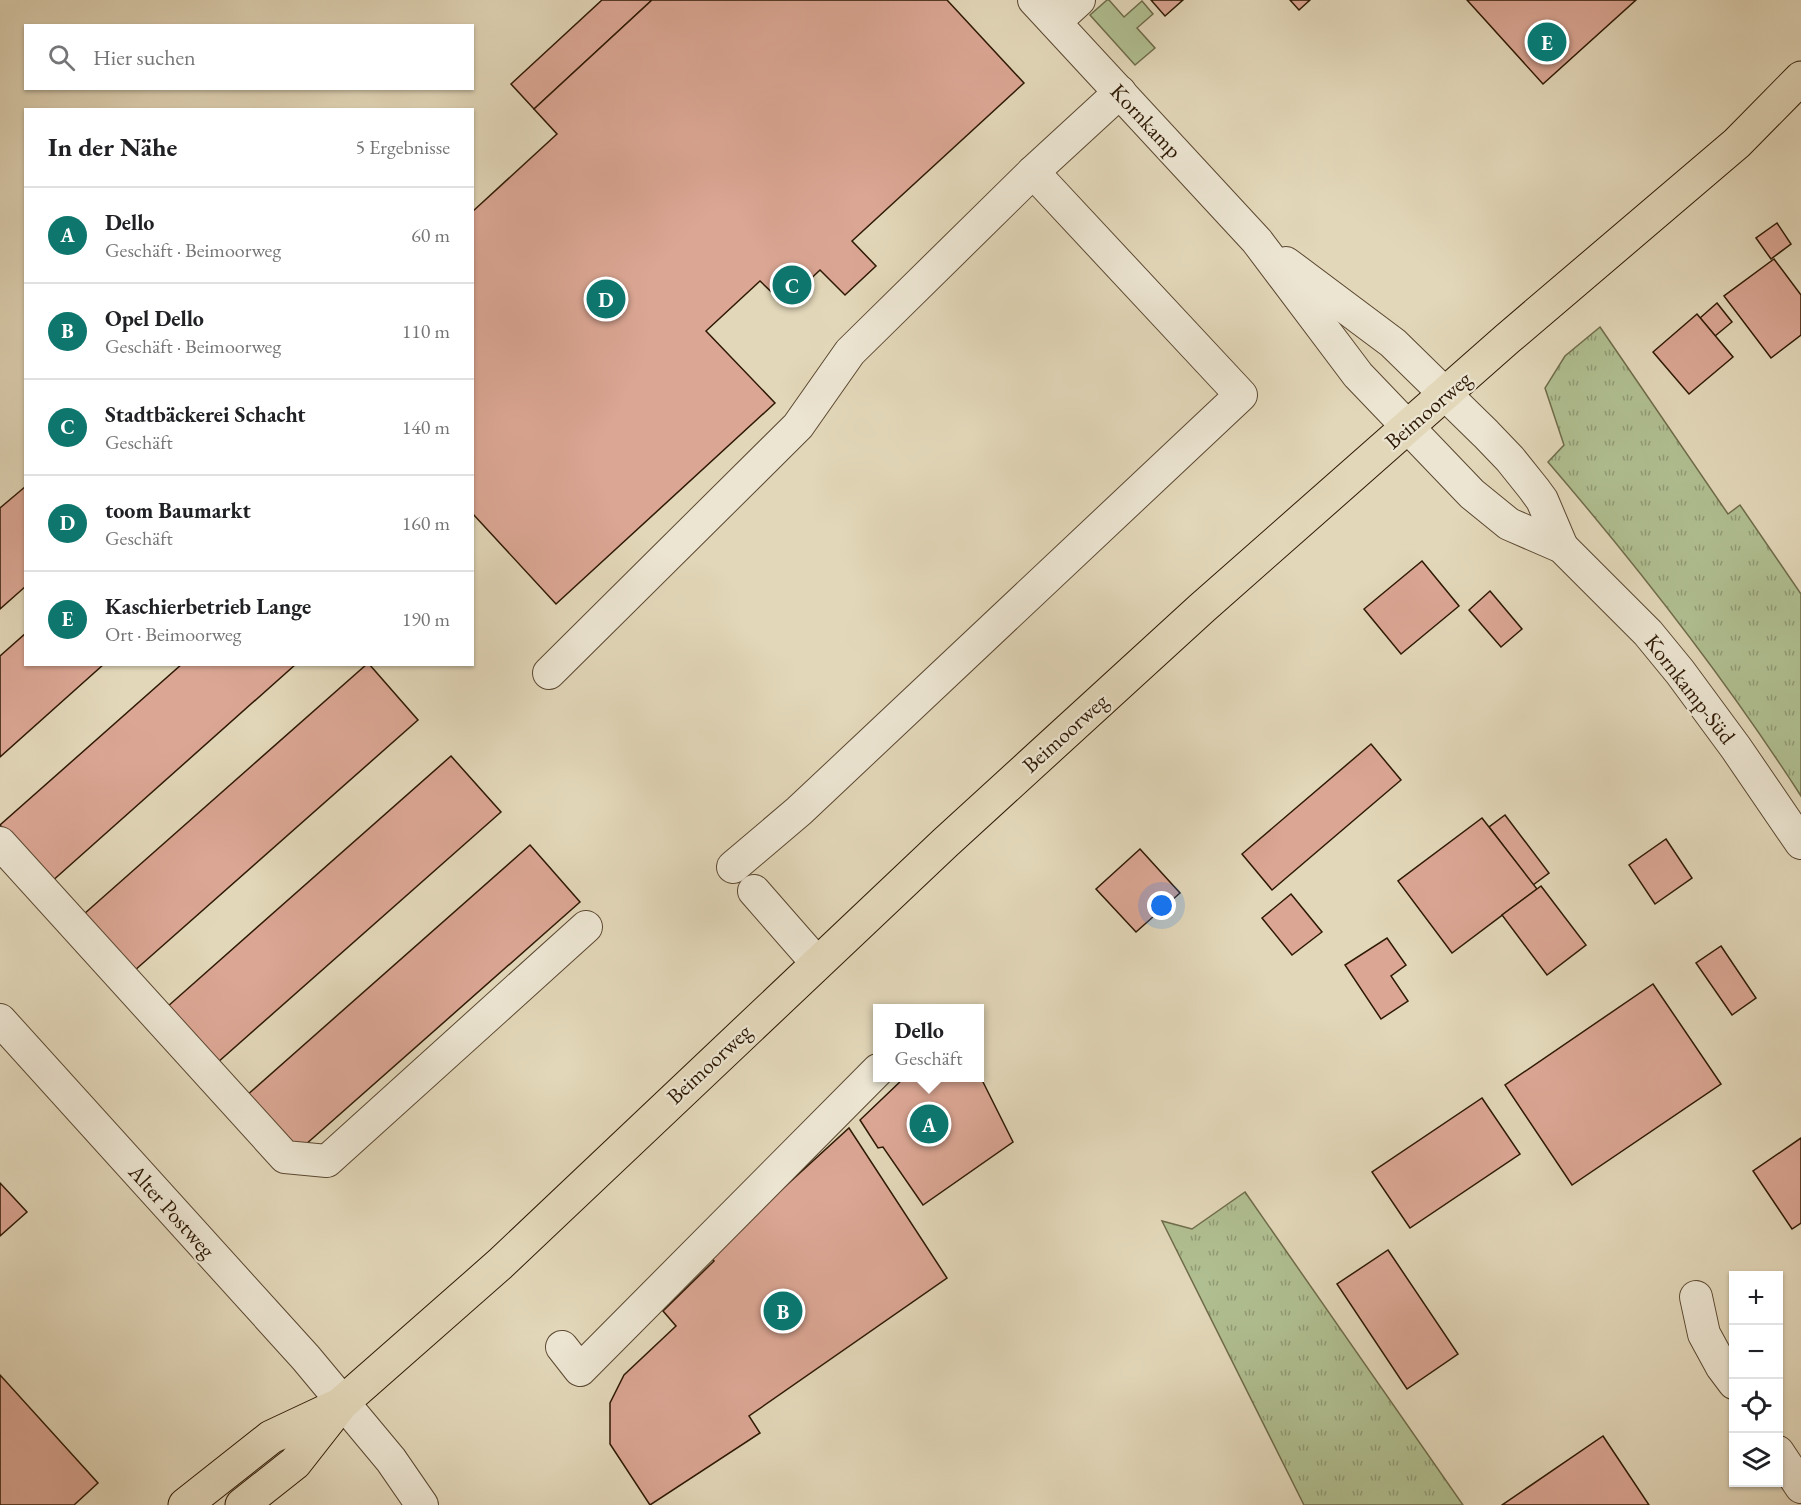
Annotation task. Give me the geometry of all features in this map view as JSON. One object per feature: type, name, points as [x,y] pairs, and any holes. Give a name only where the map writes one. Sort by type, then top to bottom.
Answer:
[{"type":"main road","name":"Beimoorweg","points":[[242,1505],[295,1463],[342,1403],[500,1264],[945,843],[1202,608],[1445,394],[1737,143],[1801,78]]},
{"type":"main road","name":"Beimoorweg","points":[[185,1505],[271,1437],[342,1403]]},
{"type":"street","points":[[1047,8],[1079,0]]},
{"type":"street","name":"Kornkamp","points":[[1047,8],[1120,92],[1257,241],[1358,375],[1408,427]]},
{"type":"street","points":[[549,673],[798,426],[850,352],[1033,172],[1120,92]]},
{"type":"street","points":[[733,867],[800,811],[1240,395],[1033,172]]},
{"type":"street","name":"Kornkamp","points":[[1257,241],[1393,343],[1445,394]]},
{"type":"street","name":"Kornkamp-Süd","points":[[1445,394],[1510,459],[1534,489],[1542,500],[1563,547],[1640,625],[1680,672],[1736,748],[1801,843]]},
{"type":"street","name":"Kornkamp-Süd","points":[[1408,427],[1472,494],[1509,524],[1563,547]]},
{"type":"street","points":[[1,845],[285,1157],[327,1161],[586,927]]},
{"type":"street","points":[[754,891],[817,963]]},
{"type":"street","name":"Alter Postweg","points":[[0,1020],[291,1341],[391,1460],[422,1505]]},
{"type":"street","points":[[562,1347],[580,1370],[873,1075]]},
{"type":"street","points":[[1696,1297],[1704,1334],[1731,1379]]},
{"type":"street","points":[[1783,1458],[1801,1487]]},
{"type":"green space","points":[[1107,0],[1124,17],[1142,1],[1153,14],[1137,28],[1155,48],[1135,65],[1090,15]]},
{"type":"green space","points":[[1600,327],[1728,514],[1740,505],[1801,594],[1801,796],[1712,666],[1615,542],[1548,462],[1564,445],[1545,388],[1565,356]]},
{"type":"green space","points":[[1245,1192],[1463,1505],[1304,1505],[1162,1221],[1192,1229]]},
{"type":"building","points":[[602,0],[652,0],[534,109],[511,84]]},
{"type":"building","points":[[652,0],[947,0],[1024,83],[852,241],[876,266],[845,295],[820,270],[784,304],[760,281],[706,331],[775,403],[556,604],[474,515],[474,210],[557,134],[534,109]]},
{"type":"building","points":[[1151,0],[1183,0],[1165,16]]},
{"type":"building","points":[[1290,0],[1310,0],[1299,10]]},
{"type":"building","points":[[1467,0],[1636,0],[1543,84]]},
{"type":"building","points":[[1777,223],[1791,244],[1771,259],[1756,238]]},
{"type":"building","points":[[1774,259],[1801,295],[1801,335],[1771,358],[1724,296]]},
{"type":"building","points":[[1717,303],[1732,322],[1715,336],[1700,318]]},
{"type":"building","points":[[1697,314],[1733,357],[1689,394],[1653,352]]},
{"type":"building","points":[[24,488],[24,588],[0,609],[0,508]]},
{"type":"building","points":[[1422,561],[1459,606],[1401,654],[1364,609]]},
{"type":"building","points":[[1490,591],[1522,629],[1501,647],[1469,610]]},
{"type":"building","points":[[24,635],[24,666],[102,666],[0,757],[0,656]]},
{"type":"building","points":[[180,666],[294,666],[50,883],[0,825]]},
{"type":"building","points":[[365,666],[371,666],[418,720],[134,971],[84,914]]},
{"type":"building","points":[[1371,744],[1401,780],[1272,890],[1242,854]]},
{"type":"building","points":[[451,756],[501,812],[217,1063],[167,1007]]},
{"type":"building","points":[[1505,815],[1549,873],[1533,885],[1489,827]]},
{"type":"building","points":[[1482,818],[1537,889],[1452,953],[1398,881]]},
{"type":"building","points":[[1666,839],[1692,878],[1655,904],[1629,865]]},
{"type":"building","points":[[530,845],[580,902],[296,1153],[246,1096]]},
{"type":"building","points":[[1140,849],[1180,893],[1136,932],[1096,889]]},
{"type":"building","points":[[1541,886],[1586,945],[1547,975],[1502,915]]},
{"type":"building","points":[[1291,894],[1322,932],[1292,955],[1262,918]]},
{"type":"building","points":[[1387,938],[1406,965],[1391,976],[1408,1001],[1381,1019],[1345,965]]},
{"type":"building","points":[[1721,946],[1756,998],[1732,1015],[1696,963]]},
{"type":"building","points":[[1653,984],[1721,1084],[1572,1185],[1505,1085]]},
{"type":"building","points":[[900,1082],[983,1082],[1013,1142],[923,1205],[883,1147],[878,1148],[860,1120]]},
{"type":"building","points":[[1482,1098],[1520,1154],[1410,1228],[1372,1172]]},
{"type":"building","points":[[849,1128],[947,1278],[749,1416],[760,1433],[650,1505],[610,1444],[610,1403],[624,1375],[676,1326],[663,1311],[714,1261],[709,1256]]},
{"type":"building","points":[[1801,1138],[1801,1223],[1792,1229],[1753,1171]]},
{"type":"building","points":[[0,1183],[27,1212],[0,1236]]},
{"type":"building","points":[[1388,1250],[1458,1354],[1407,1389],[1337,1284]]},
{"type":"building","points":[[0,1375],[98,1483],[74,1505],[0,1505]]},
{"type":"building","points":[[1603,1436],[1649,1505],[1502,1505]]},
{"type":"place","name":"Kaschierbetrieb Lange","points":[[1547,42]]},
{"type":"place","name":"Stadtbäckerei Schacht","points":[[792,285]]},
{"type":"place","name":"toom Baumarkt","points":[[606,299]]},
{"type":"place","name":"Dello","points":[[929,1124]]},
{"type":"place","name":"Opel Dello","points":[[783,1311]]}]
